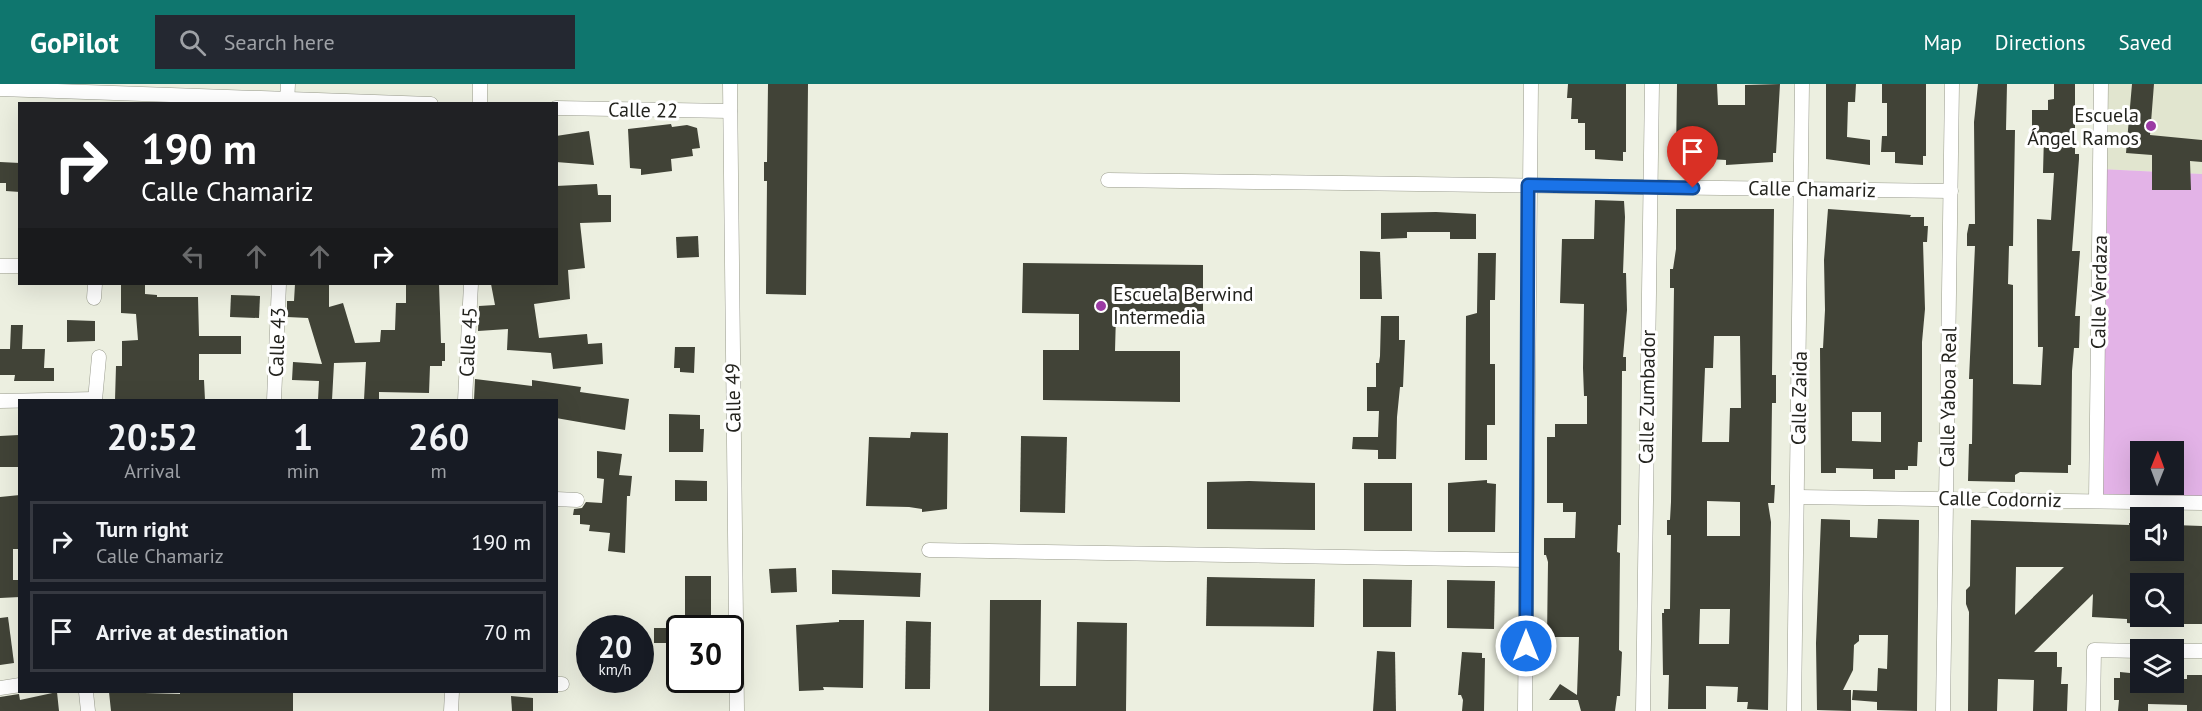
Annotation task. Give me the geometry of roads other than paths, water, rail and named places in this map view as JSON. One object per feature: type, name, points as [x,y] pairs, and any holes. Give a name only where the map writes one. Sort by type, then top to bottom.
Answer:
[{"type":"street","points":[[0,89],[287,102],[288,84]]},
{"type":"street","points":[[480,84],[480,102]]},
{"type":"street","name":"Calle 49","points":[[730,84],[737,711]]},
{"type":"street","points":[[1526,711],[1531,84]]},
{"type":"street","name":"Calle Zumbador","points":[[1643,711],[1652,84]]},
{"type":"street","name":"Calle Zaida","points":[[1794,711],[1802,84]]},
{"type":"street","name":"Calle Yaboa Real","points":[[1943,711],[1952,84]]},
{"type":"street","name":"Calle Verdaza","points":[[2096,500],[2102,84]]},
{"type":"street","name":"Calle 22","points":[[558,108],[730,111]]},
{"type":"street","name":"Calle Chamariz","points":[[1108,180],[1950,191]]},
{"type":"street","points":[[0,266],[18,266]]},
{"type":"street","points":[[94,298],[95,285]]},
{"type":"street","name":"Calle 43","points":[[274,399],[279,285]]},
{"type":"street","name":"Calle 45","points":[[465,399],[471,285]]},
{"type":"street","points":[[95,399],[99,357]]},
{"type":"street","points":[[0,400],[18,400]]},
{"type":"street","name":"Calle Codorniz","points":[[1798,497],[2202,503]]},
{"type":"street","points":[[558,499],[577,500]]},
{"type":"street","points":[[929,550],[1526,560]]},
{"type":"street","points":[[2093,711],[2094,650],[2130,651]]},
{"type":"street","points":[[2184,651],[2202,651]]},
{"type":"street","points":[[0,688],[18,686]]},
{"type":"street","points":[[86,693],[88,711]]},
{"type":"street","points":[[451,711],[452,693]]},
{"type":"place","name":"Escuela Ángel Ramos","points":[[2151,126]]},
{"type":"place","name":"Escuela Berwind Intermedia","points":[[1101,306]]}]
